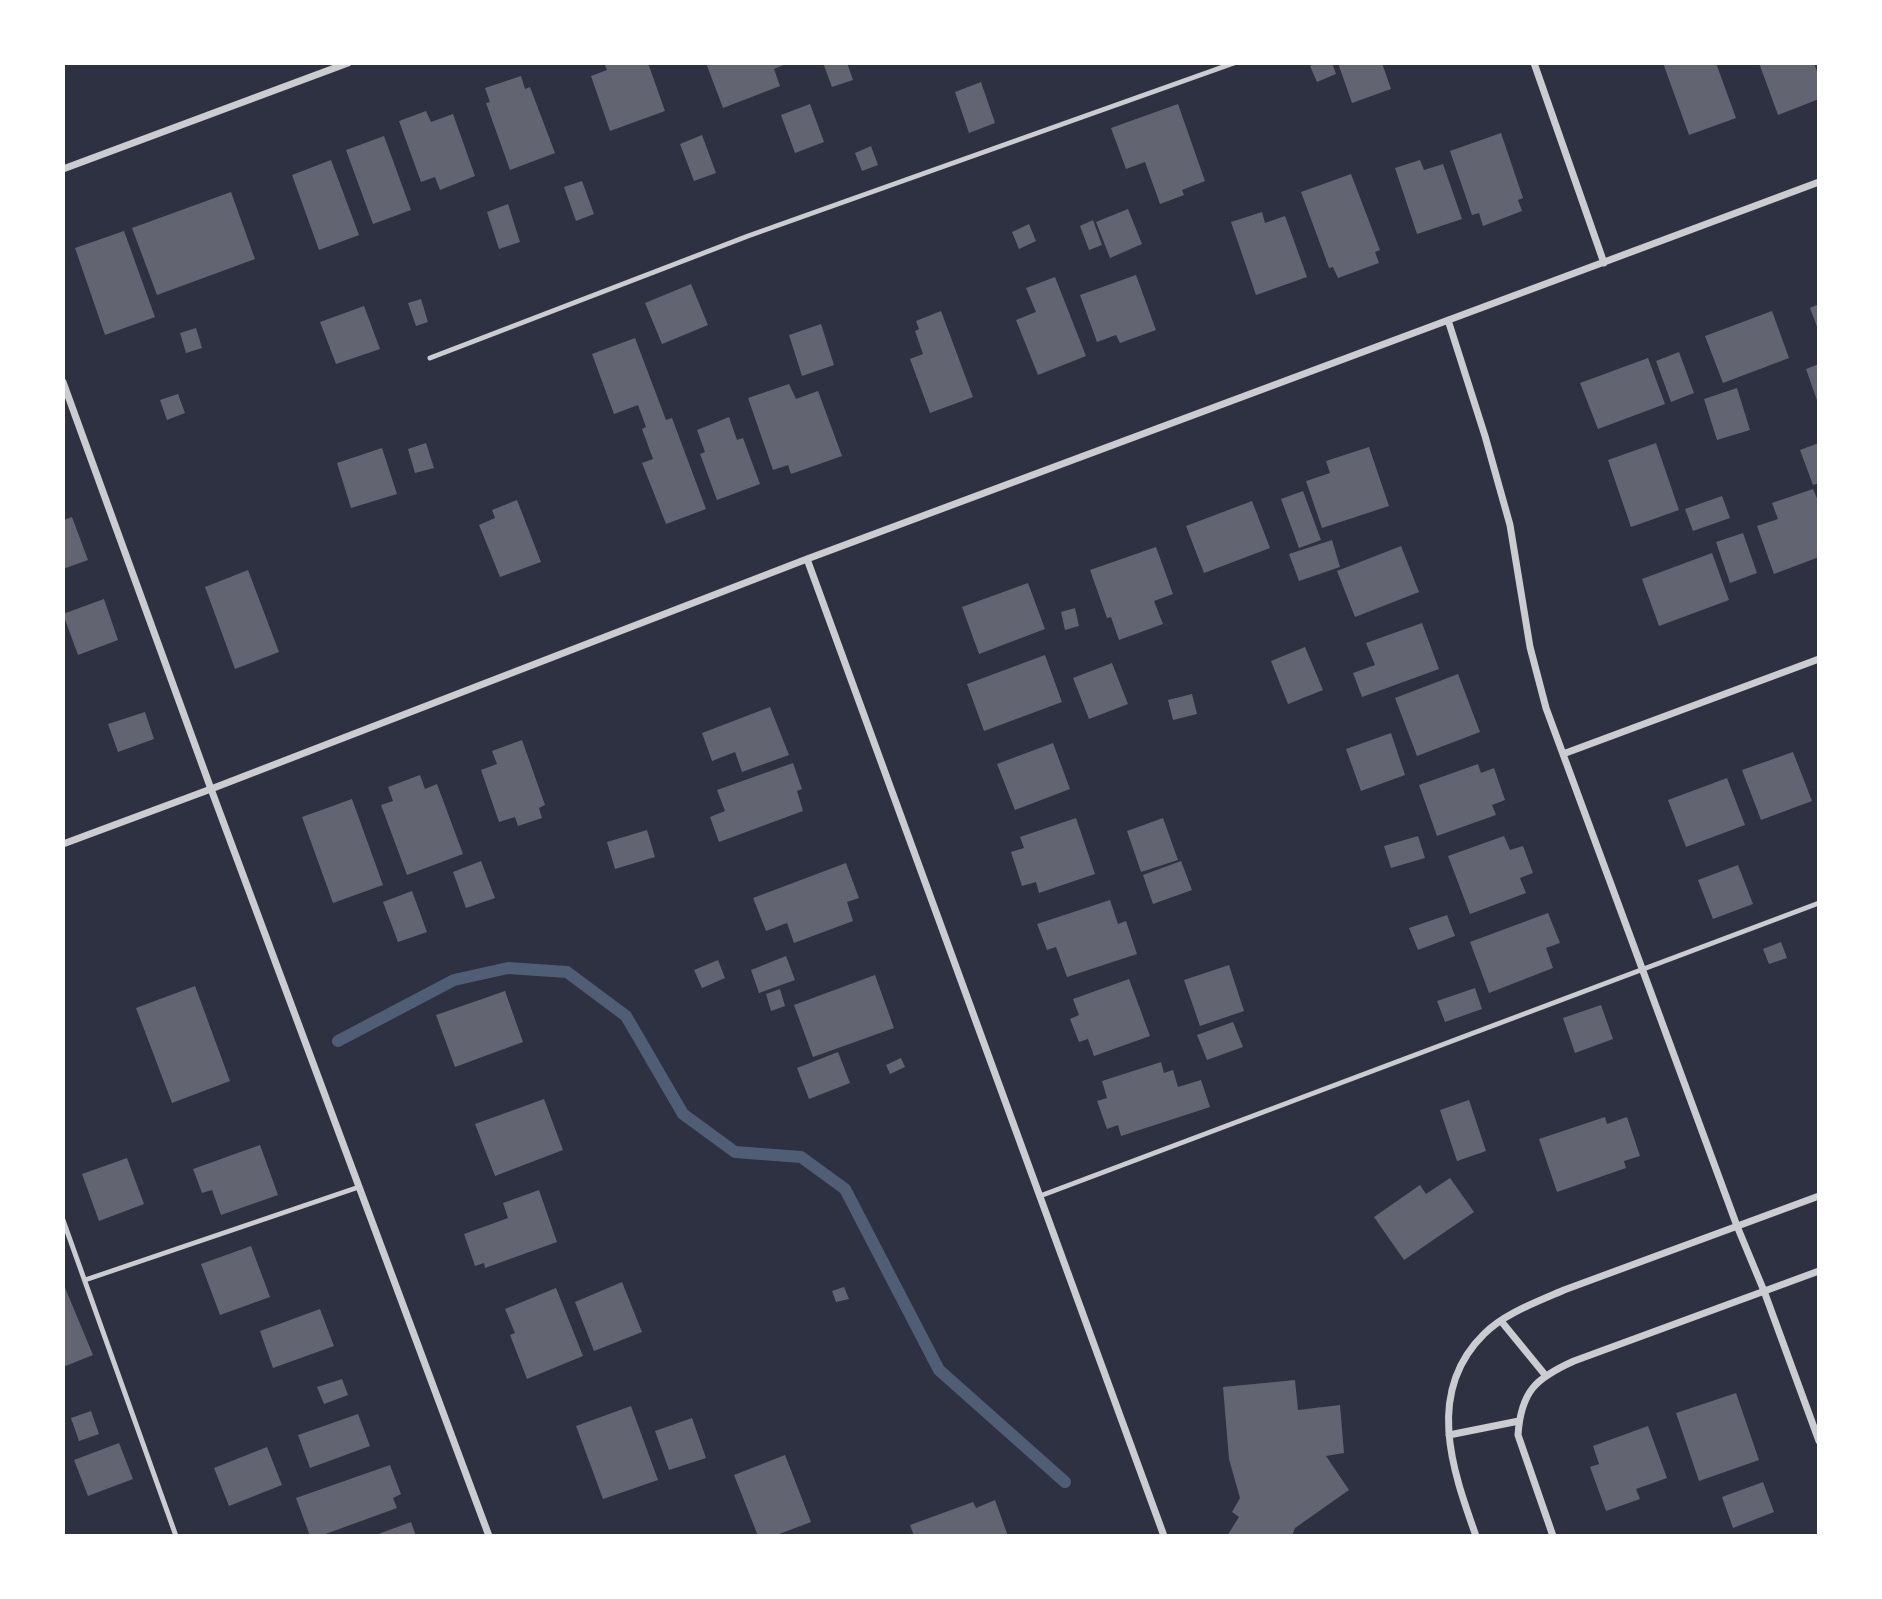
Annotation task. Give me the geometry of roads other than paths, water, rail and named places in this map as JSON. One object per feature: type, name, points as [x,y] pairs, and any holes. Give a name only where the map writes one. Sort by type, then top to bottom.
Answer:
[{"type":"street","points":[[63,169],[348,63]]},
{"type":"street","points":[[1534,63],[1604,263]]},
{"type":"street","points":[[63,844],[807,559],[1819,183]]},
{"type":"street","points":[[1448,320],[1510,525],[1530,647],[1546,708],[1819,1441]]},
{"type":"street","points":[[63,382],[211,789],[489,1536]]},
{"type":"street","points":[[807,559],[1164,1536]]},
{"type":"street","points":[[1563,754],[1819,659]]},
{"type":"street","points":[[1476,1536],[1453,1464],[1448,1411],[1451,1391],[1462,1365],[1485,1332],[1528,1305],[1564,1290],[1819,1196]]},
{"type":"street","points":[[1553,1536],[1518,1435],[1524,1402],[1535,1385],[1550,1372],[1574,1361],[1819,1271]]},
{"type":"street","points":[[1501,1321],[1546,1376]]},
{"type":"street","points":[[1449,1435],[1519,1421]]},
{"type":"lane","points":[[429,358],[748,236],[1234,63]]},
{"type":"lane","points":[[1040,1196],[1819,904]]},
{"type":"lane","points":[[85,1280],[359,1187]]},
{"type":"lane","points":[[63,1220],[176,1536]]},
{"type":"waterway","points":[[338,1041],[454,980],[508,968],[567,972],[626,1016],[683,1114],[735,1152],[801,1157],[845,1189],[939,1370],[1065,1482]]}]
